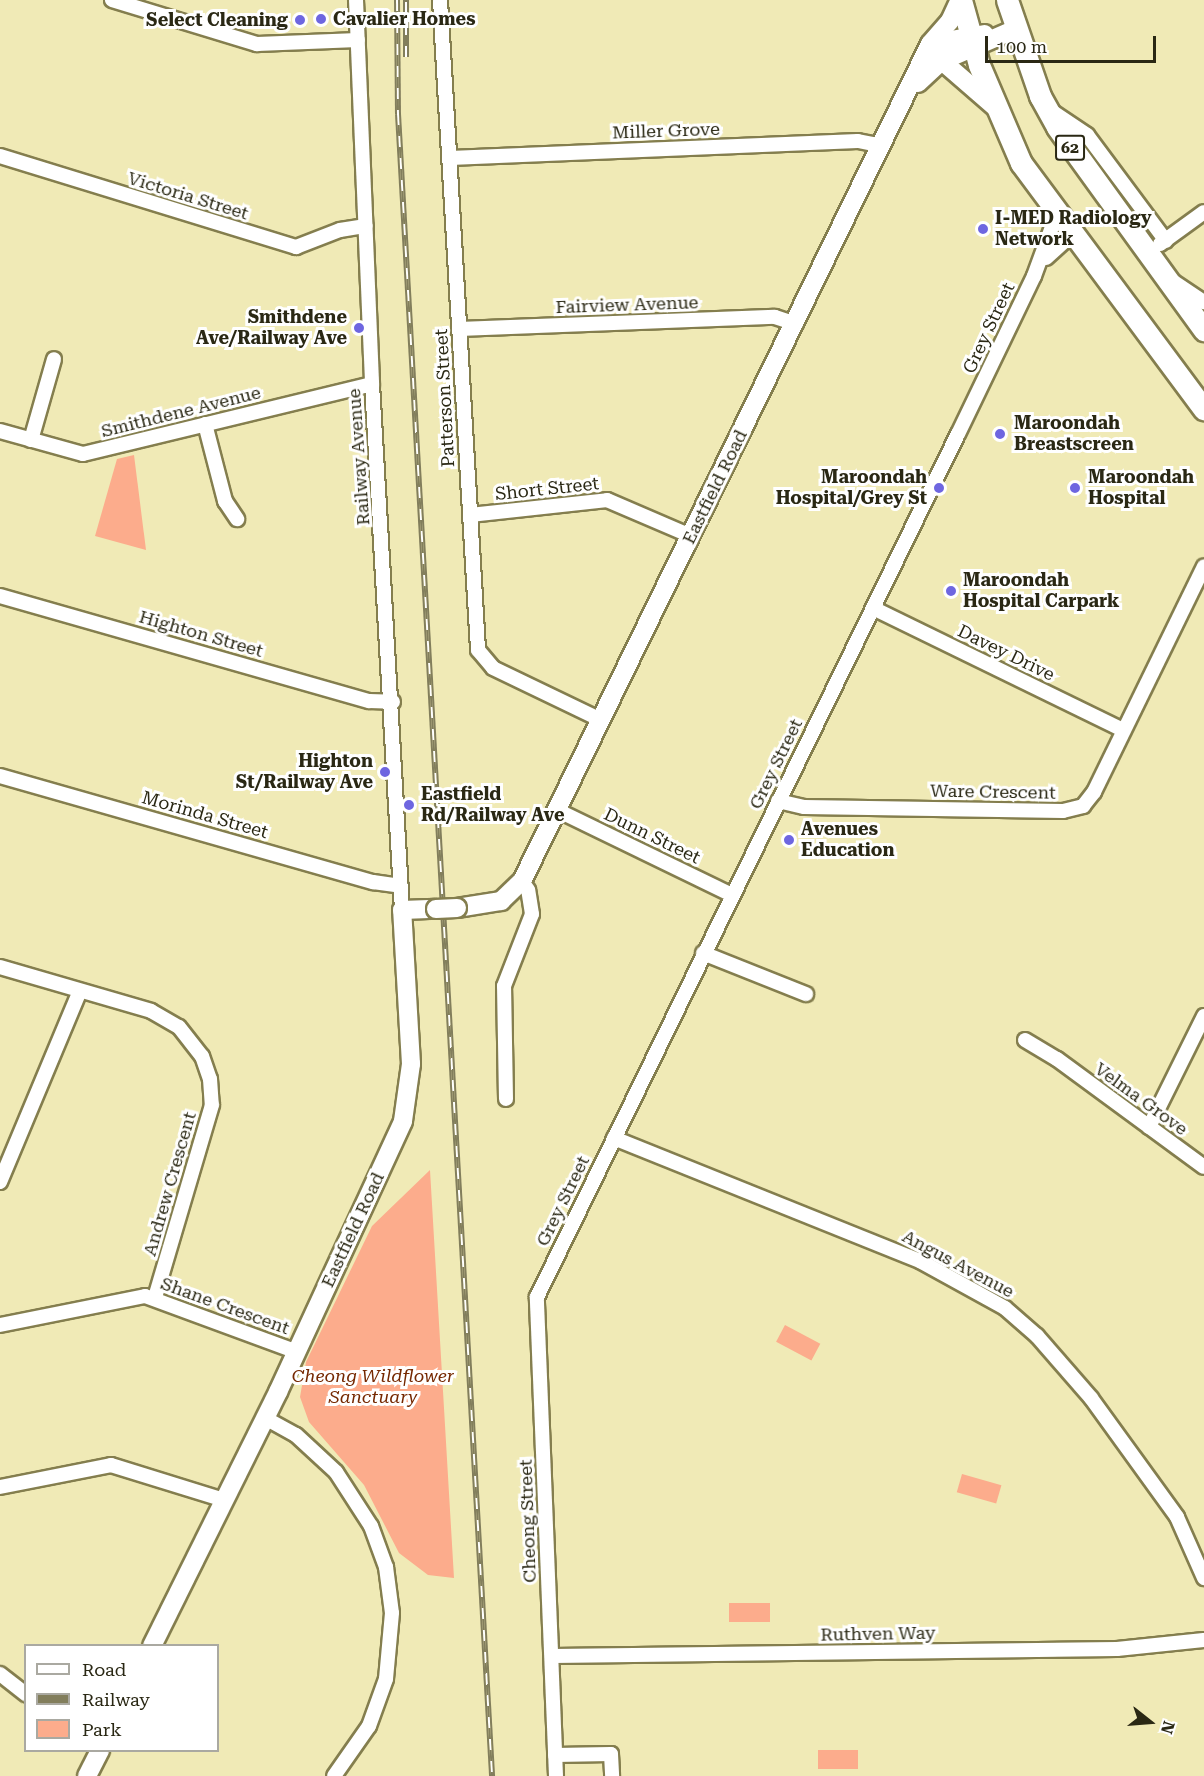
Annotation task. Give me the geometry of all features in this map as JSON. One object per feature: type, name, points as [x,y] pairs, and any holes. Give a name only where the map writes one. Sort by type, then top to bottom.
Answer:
[{"type":"main road","points":[[961,0],[971,43],[994,106],[1021,163],[1204,409]]},
{"type":"main road","points":[[961,0],[934,58],[994,106]]},
{"type":"main road","name":"62","points":[[1007,0],[1046,107],[1074,155],[1204,330]]},
{"type":"main road","name":"Eastfield Road","points":[[153,1644],[297,1352],[406,1112],[411,1064],[402,910],[457,908],[501,901],[522,881],[909,93],[934,58],[951,40],[971,43],[1016,29]]},
{"type":"main road","points":[[87,1776],[99,1752]]},
{"type":"street","points":[[112,0],[257,44],[358,40]]},
{"type":"street","name":"Railway Avenue","points":[[356,0],[372,384],[393,702],[402,910]]},
{"type":"street","name":"Patterson Street","points":[[440,0],[476,639],[481,657],[493,668],[601,720]]},
{"type":"street","points":[[1046,107],[1087,135],[1166,240]]},
{"type":"street","name":"Miller Grove","points":[[450,158],[858,141],[883,146]]},
{"type":"street","name":"Victoria Street","points":[[0,156],[296,247],[340,230],[366,226]]},
{"type":"street","points":[[1147,255],[1204,212]]},
{"type":"street","name":"Grey Street","points":[[550,1268],[1034,276],[1057,213]]},
{"type":"street","name":"Grey Street","points":[[1034,276],[1052,249],[1074,234]]},
{"type":"street","points":[[1164,277],[1204,302]]},
{"type":"street","name":"Fairview Avenue","points":[[459,329],[775,317],[796,324]]},
{"type":"street","points":[[31,440],[54,359]]},
{"type":"street","name":"Smithdene Avenue","points":[[0,431],[83,454],[372,384]]},
{"type":"street","points":[[205,424],[225,501],[237,519]]},
{"type":"street","name":"Short Street","points":[[470,515],[607,500],[691,536]]},
{"type":"street","name":"Ware Crescent","points":[[778,801],[794,807],[1075,810],[1094,792],[1204,566]]},
{"type":"street","name":"Highton Street","points":[[0,596],[369,701],[393,702]]},
{"type":"street","name":"Davey Drive","points":[[873,608],[1123,730]]},
{"type":"street","name":"Morinda Street","points":[[0,776],[373,882],[401,886]]},
{"type":"street","name":"Dunn Street","points":[[557,810],[732,895]]},
{"type":"street","points":[[506,1099],[504,986],[532,914],[528,890],[522,881]]},
{"type":"street","points":[[703,953],[806,994]]},
{"type":"street","name":"Andrew Crescent","points":[[0,968],[151,1011],[174,1023],[195,1045],[210,1079],[210,1115],[155,1298]]},
{"type":"street","points":[[0,1182],[80,991]]},
{"type":"street","points":[[1149,1127],[1204,1016]]},
{"type":"street","name":"Velma Grove","points":[[1025,1040],[1057,1059],[1204,1167]]},
{"type":"street","name":"Angus Avenue","points":[[614,1138],[920,1261],[1005,1308],[1038,1336],[1091,1398],[1177,1517],[1204,1578]]},
{"type":"street","name":"Cheong Street","points":[[550,1268],[537,1297],[544,1557],[552,1656],[556,1776]]},
{"type":"street","name":"Shane Crescent","points":[[0,1325],[136,1298],[155,1298],[297,1352]]},
{"type":"street","points":[[265,1418],[282,1425],[309,1444],[341,1478],[371,1526],[386,1568],[392,1613],[390,1656],[375,1714],[346,1762],[334,1776]]},
{"type":"street","points":[[0,1487],[111,1465],[224,1500]]},
{"type":"street","name":"Ruthven Way","points":[[552,1656],[1117,1649],[1204,1640]]},
{"type":"street","points":[[0,1674],[24,1692]]},
{"type":"street","points":[[555,1755],[611,1754],[612,1776]]},
{"type":"street","points":[[346,1762],[352,1776]]},
{"type":"green space","points":[[134,455],[146,550],[95,536],[117,459]]},
{"type":"green space","name":"Cheong Wildflower Sanctuary","points":[[430,1170],[454,1578],[428,1575],[399,1553],[364,1485],[309,1422],[300,1397],[306,1362],[372,1226]]},
{"type":"green space","points":[[785,1325],[820,1344],[811,1361],[776,1342]]},
{"type":"green space","points":[[962,1474],[1001,1485],[996,1504],[957,1492]]},
{"type":"green space","points":[[729,1603],[770,1603],[770,1622],[729,1622]]},
{"type":"green space","points":[[818,1750],[858,1750],[858,1769],[818,1769]]},
{"type":"railway","points":[[397,0],[398,114],[492,1776]]},
{"type":"railway","points":[[406,0],[406,57]]},
{"type":"place","name":"Cavalier Homes","points":[[321,19]]},
{"type":"place","name":"Select Cleaning","points":[[300,20]]},
{"type":"place","name":"I-MED Radiology Network","points":[[983,229]]},
{"type":"place","name":"Smithdene Ave/Railway Ave","points":[[359,328]]},
{"type":"place","name":"Maroondah Breastscreen","points":[[1000,434]]},
{"type":"place","name":"Maroondah Hospital/Grey St","points":[[939,488]]},
{"type":"place","name":"Maroondah Hospital","points":[[1075,488]]},
{"type":"place","name":"Maroondah Hospital Carpark","points":[[951,591]]},
{"type":"place","name":"Highton St/Railway Ave","points":[[385,772]]},
{"type":"place","name":"Eastfield Rd/Railway Ave","points":[[409,805]]},
{"type":"place","name":"Avenues Education","points":[[789,840]]}]
